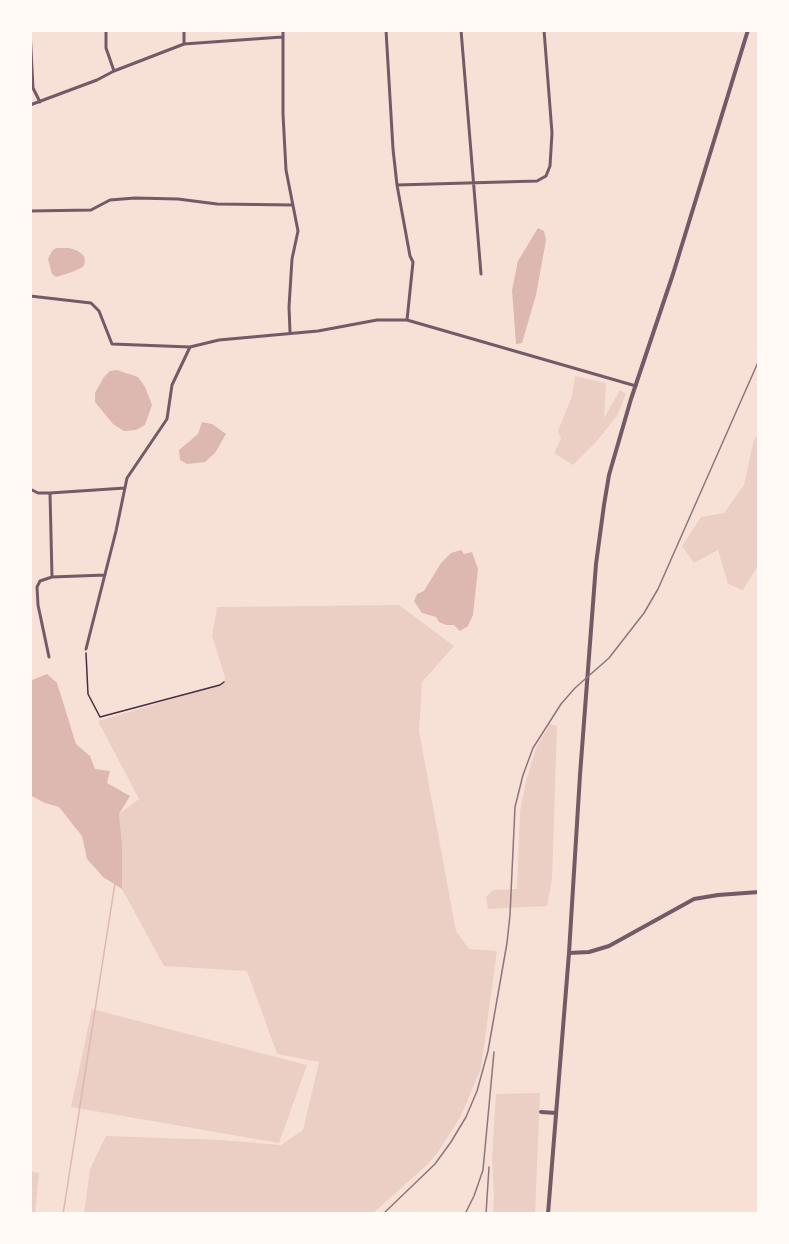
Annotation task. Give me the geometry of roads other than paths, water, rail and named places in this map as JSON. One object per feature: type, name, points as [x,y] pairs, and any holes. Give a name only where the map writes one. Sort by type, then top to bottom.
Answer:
[{"type":"street","points":[[30,30],[33,88],[40,102]]},
{"type":"street","points":[[106,30],[106,48],[114,71]]},
{"type":"street","points":[[184,30],[184,44]]},
{"type":"street","points":[[283,30],[286,170],[298,231],[292,259],[290,332]]},
{"type":"street","points":[[386,30],[397,185],[413,262],[407,320]]},
{"type":"street","points":[[462,30],[480,274]]},
{"type":"street","points":[[397,185],[537,181],[542,180],[549,173],[552,133],[544,30]]},
{"type":"street","points":[[548,1214],[569,953],[588,657],[603,505],[609,475],[636,386],[700,190],[748,30]]},
{"type":"street","points":[[30,105],[184,44],[282,37]]},
{"type":"street","points":[[30,211],[91,210],[110,200],[135,198],[178,199],[217,204],[293,205]]},
{"type":"street","points":[[30,296],[91,303],[99,311],[112,344],[190,346],[219,340],[318,331],[377,320],[407,320],[636,386]]},
{"type":"street","points":[[86,649],[127,478],[167,419],[172,385],[190,346]]},
{"type":"street","points":[[30,489],[38,493],[50,493],[125,488]]},
{"type":"street","points":[[50,493],[52,577]]},
{"type":"street","points":[[50,657],[38,605],[37,587],[40,581],[52,577],[105,575]]},
{"type":"street","points":[[569,953],[589,952],[609,946],[694,899],[718,894],[759,892]]},
{"type":"street","points":[[541,1112],[556,1113]]},
{"type":"waterway","points":[[63,1214],[115,883]]},
{"type":"railway","points":[[383,1214],[435,1164],[466,1117],[477,1091],[488,1051],[507,943],[515,807],[533,748],[561,704],[575,688],[609,658],[644,613],[658,589],[759,360]]},
{"type":"railway","points":[[465,1214],[483,1170],[494,1052]]},
{"type":"railway","points":[[486,1214],[489,1167]]}]
